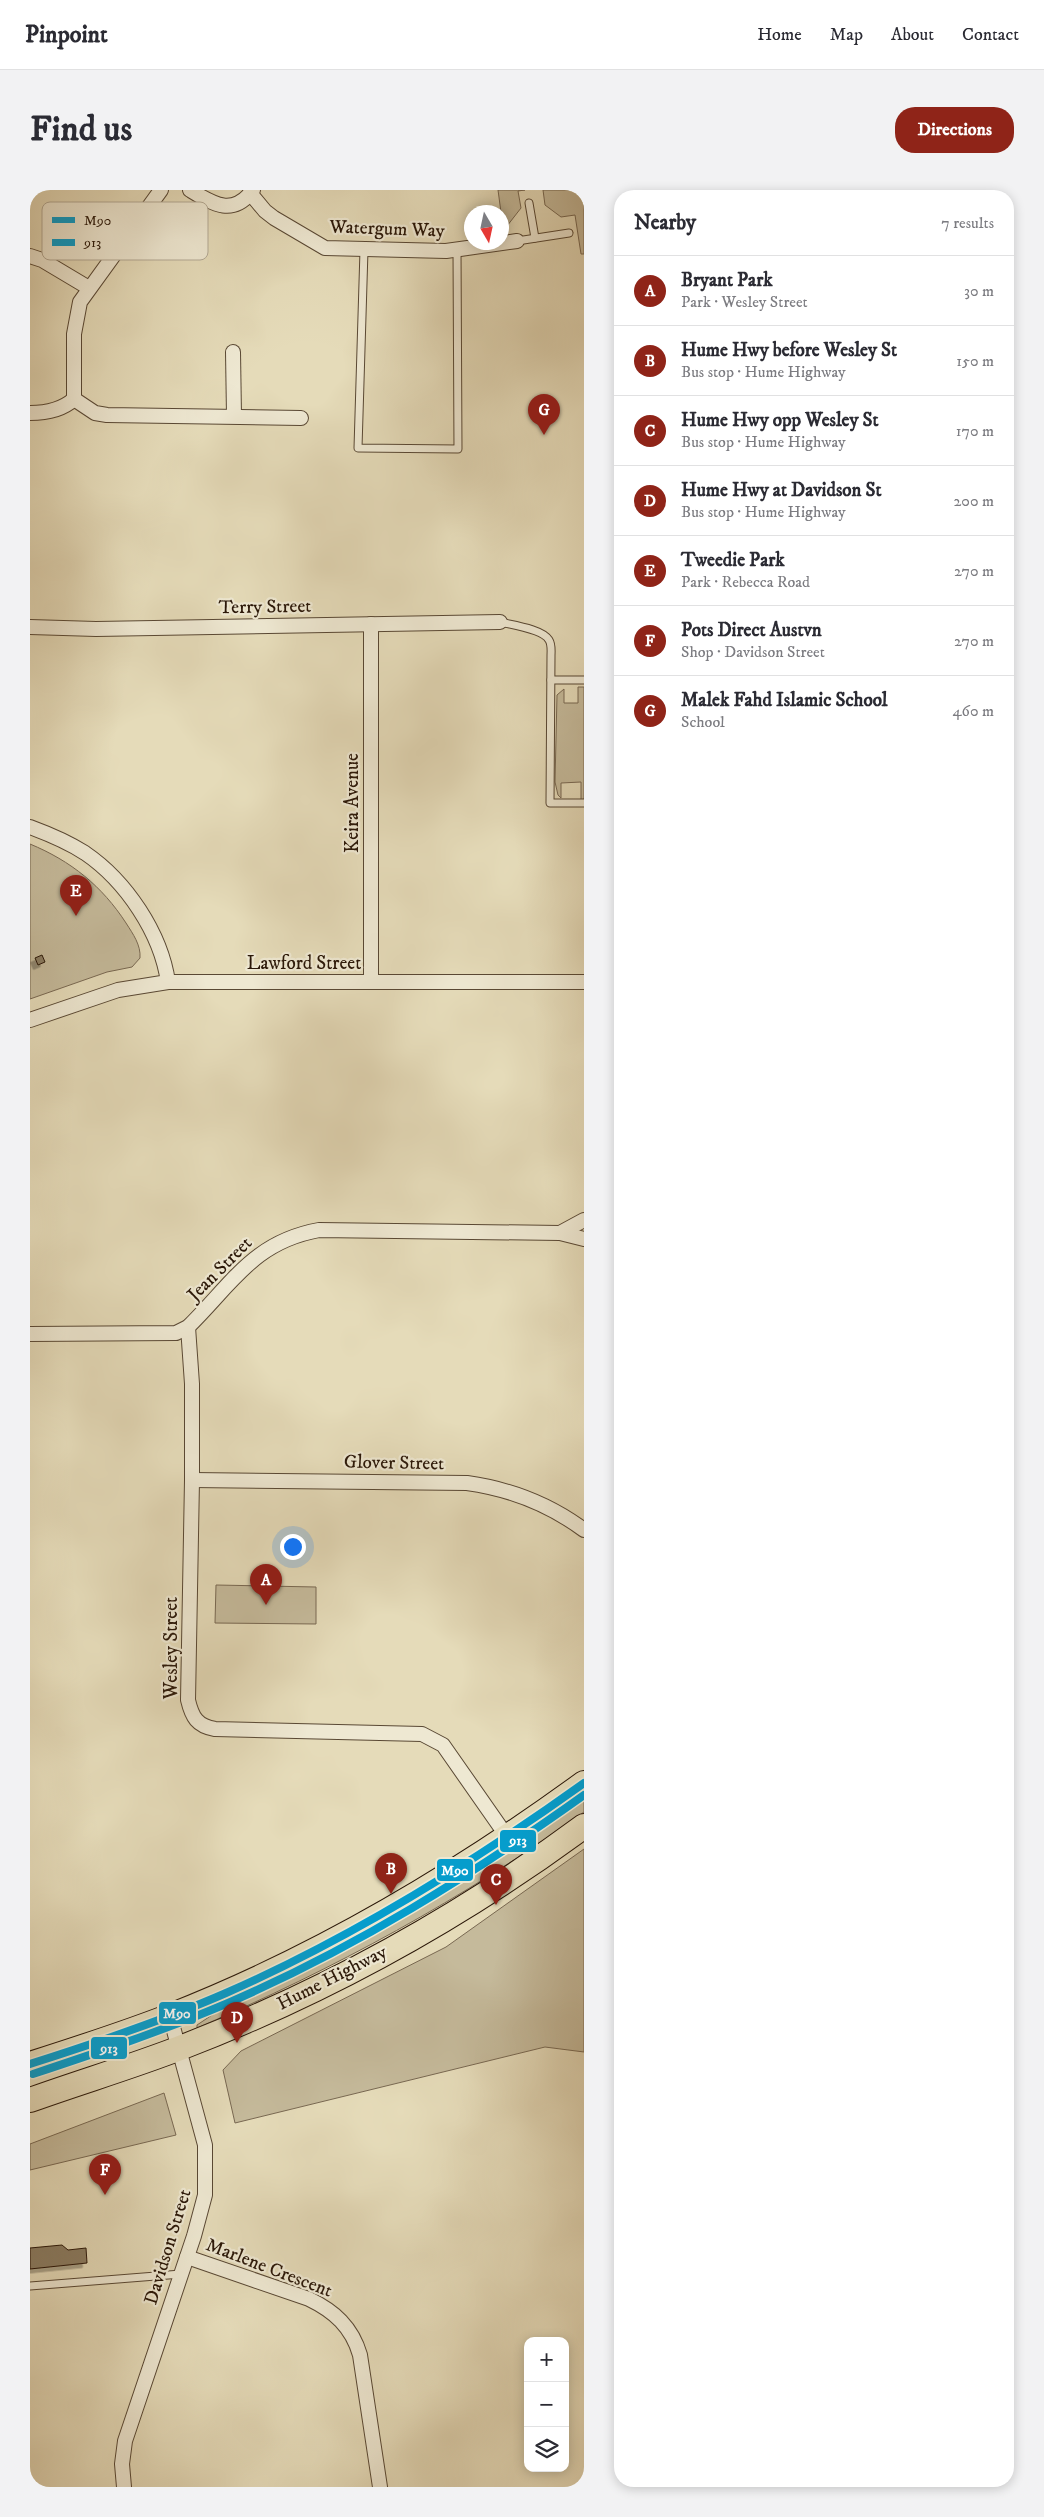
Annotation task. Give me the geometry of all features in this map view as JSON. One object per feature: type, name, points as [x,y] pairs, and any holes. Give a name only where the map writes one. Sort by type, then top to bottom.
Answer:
[{"type":"highway","name":"Hume Highway","points":[[30,2064],[170,2016],[273,1971],[355,1930],[448,1877],[508,1838],[584,1784]]},
{"type":"highway","name":"Hume Highway","points":[[30,2100],[179,2048],[309,1992],[403,1942],[528,1867],[584,1826]]},
{"type":"street","points":[[152,202],[161,190]]},
{"type":"street","points":[[190,190],[220,205],[238,204],[251,192]]},
{"type":"street","name":"Watergum Way","points":[[251,192],[265,211],[316,245],[325,248],[457,250],[517,241]]},
{"type":"street","points":[[30,256],[42,260],[89,288]]},
{"type":"street","points":[[30,413],[50,412],[68,404],[74,399],[75,319],[80,302],[110,260]]},
{"type":"street","points":[[233,352],[234,416]]},
{"type":"street","points":[[74,399],[95,413],[301,418]]},
{"type":"street","name":"Terry Street","points":[[30,627],[96,628],[500,622]]},
{"type":"street","name":"Keira Avenue","points":[[371,624],[371,982]]},
{"type":"street","points":[[30,827],[76,847],[112,877],[132,901],[156,941],[168,982]]},
{"type":"street","name":"Lawford Street","points":[[30,1020],[118,990],[168,982],[584,982]]},
{"type":"street","points":[[560,1234],[584,1220]]},
{"type":"street","name":"Jean Street","points":[[30,1334],[176,1334],[188,1328],[247,1265],[266,1248],[300,1234],[318,1230],[560,1234],[584,1239]]},
{"type":"street","name":"Wesley Street","points":[[188,1328],[192,1384],[188,1700],[194,1718],[199,1724],[215,1729],[422,1734],[443,1745],[508,1838]]},
{"type":"street","name":"Glover Street","points":[[192,1480],[467,1483],[488,1486],[523,1496],[564,1516],[584,1530]]},
{"type":"street","name":"Davidson Street","points":[[124,2487],[122,2464],[126,2440],[187,2257],[205,2195],[206,2162],[202,2129],[170,2016]]},
{"type":"street","name":"Marlene Crescent","points":[[187,2257],[309,2299],[342,2321],[353,2336],[360,2355],[380,2487]]},
{"type":"lane","points":[[530,203],[535,238]]},
{"type":"lane","name":"Watergum Way","points":[[517,241],[570,233]]},
{"type":"lane","points":[[364,250],[358,448],[458,449],[457,250]]},
{"type":"lane","points":[[500,622],[527,628],[545,636],[549,640],[551,680],[550,803],[584,803]]},
{"type":"lane","points":[[551,680],[584,680]]},
{"type":"lane","points":[[30,2286],[181,2274]]},
{"type":"shaded area","points":[[498,190],[525,190],[518,191],[521,208],[509,223],[509,205],[500,205]]},
{"type":"shaded area","points":[[543,190],[584,190],[584,254],[581,254],[575,215],[561,217],[545,205]]},
{"type":"shaded area","points":[[578,687],[584,687],[584,799],[581,800],[581,782],[561,783],[561,798],[558,795],[555,782],[557,695],[564,689],[564,703],[578,703]]},
{"type":"shaded area","points":[[30,844],[59,858],[84,876],[107,897],[134,935],[138,944],[140,958],[132,967],[107,972],[30,999]]},
{"type":"shaded area","points":[[216,1585],[316,1587],[316,1624],[215,1623]]},
{"type":"shaded area","points":[[584,1800],[584,1812],[492,1874],[444,1903],[348,1957],[197,2028],[197,2025],[221,2009],[316,1964],[400,1920],[507,1854]]},
{"type":"shaded area","points":[[584,1849],[584,2052],[545,2047],[235,2123],[223,2070],[241,2051],[446,1947]]},
{"type":"shaded area","points":[[164,2093],[176,2135],[30,2170],[30,2144]]},
{"type":"building","points":[[42,955],[45,962],[38,965],[35,958]]},
{"type":"building","points":[[62,2245],[68,2250],[86,2248],[87,2263],[30,2269],[30,2248]]},
{"type":"transit line","name":"M90","points":[[30,2064],[178,2013],[226,1993],[320,1948],[455,1870],[584,1783]]},
{"type":"transit line","name":"913","points":[[33,2074],[204,2013],[275,1982],[321,1959],[456,1881],[499,1854],[584,1795]]},
{"type":"place","name":"Malek Fahd Islamic School","points":[[544,435]]},
{"type":"place","name":"Tweedie Park","points":[[76,916]]},
{"type":"place","name":"Bryant Park","points":[[266,1605]]},
{"type":"place","name":"Hume Hwy before Wesley St","points":[[391,1894]]},
{"type":"place","name":"Hume Hwy opp Wesley St","points":[[496,1905]]},
{"type":"place","name":"Hume Hwy at Davidson St","points":[[237,2043]]},
{"type":"place","name":"Pots Direct Austvn","points":[[105,2195]]}]
